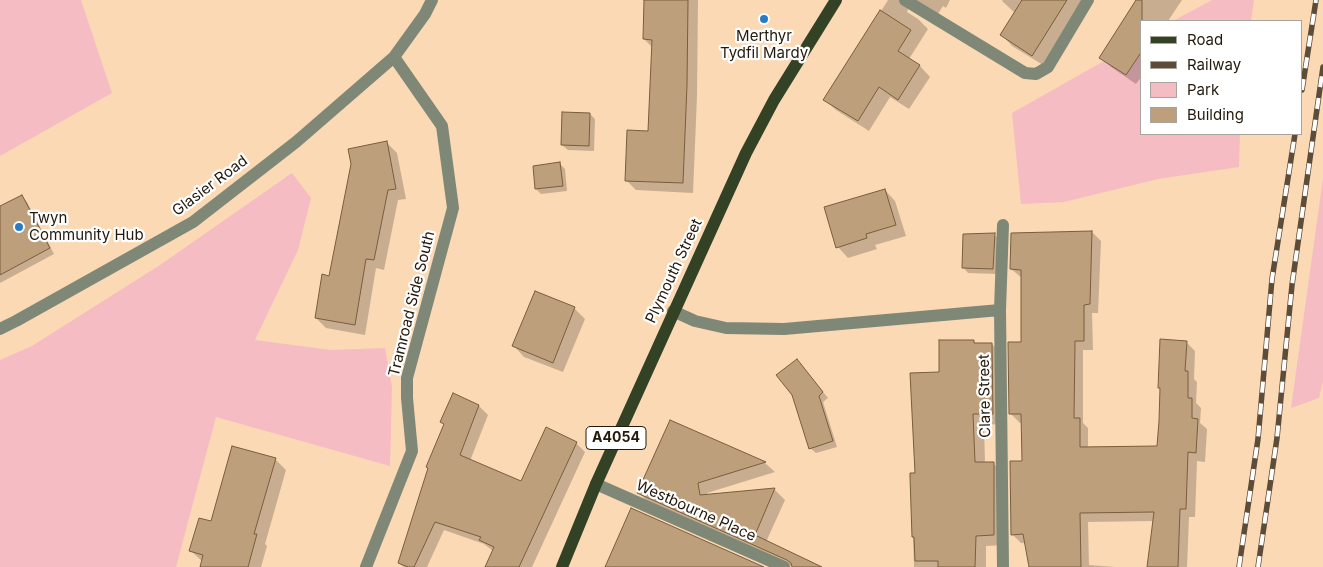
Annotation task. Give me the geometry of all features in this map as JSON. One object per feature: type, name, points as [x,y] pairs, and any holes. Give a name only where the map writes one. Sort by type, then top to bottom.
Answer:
[{"type":"main road","name":"Plymouth Street","points":[[562,567],[596,484],[746,153],[774,100],[834,1]]},
{"type":"street","name":"Glasier Road","points":[[0,329],[193,222],[296,142],[394,56],[425,14],[432,0]]},
{"type":"street","points":[[905,0],[1025,73],[1036,74],[1048,66],[1088,0]]},
{"type":"street","name":"Tramroad Side South","points":[[366,567],[412,451],[407,378],[453,208],[442,126],[394,56]]},
{"type":"street","name":"Clare Street","points":[[1003,225],[1000,310],[1003,567]]},
{"type":"street","points":[[673,311],[695,321],[726,328],[784,329],[1000,310]]},
{"type":"street","name":"Westbourne Place","points":[[596,484],[784,567]]},
{"type":"green space","points":[[0,0],[81,0],[112,93],[0,156]]},
{"type":"green space","points":[[1212,0],[1254,0],[1251,20],[1175,20]]},
{"type":"green space","points":[[1140,54],[1140,135],[1240,135],[1239,167],[1158,179],[1064,202],[1021,204],[1012,113],[1104,61],[1126,75]]},
{"type":"green space","points":[[292,173],[311,198],[298,250],[255,340],[331,350],[385,348],[392,387],[390,466],[216,417],[176,567],[0,567],[0,360],[32,346],[160,265]]},
{"type":"green space","points":[[1323,178],[1323,381],[1319,398],[1291,408]]},
{"type":"building","points":[[644,0],[688,0],[683,183],[625,181],[627,130],[648,131],[652,40],[643,39]]},
{"type":"building","points":[[1022,0],[1067,0],[1032,56],[1000,35]]},
{"type":"building","points":[[1136,0],[1142,0],[1140,54],[1126,75],[1099,58]]},
{"type":"building","points":[[880,10],[911,30],[898,51],[920,65],[898,100],[879,87],[858,121],[823,100]]},
{"type":"building","points":[[562,112],[590,113],[589,146],[561,145]]},
{"type":"building","points":[[387,141],[396,189],[388,190],[374,260],[366,259],[355,325],[315,318],[322,274],[329,276],[351,164],[348,149]]},
{"type":"building","points":[[560,162],[563,186],[535,189],[533,166]]},
{"type":"building","points":[[885,189],[896,225],[866,234],[867,238],[836,248],[824,207]]},
{"type":"building","name":"Twyn Community Hub","points":[[22,195],[50,248],[0,275],[0,206]]},
{"type":"building","points":[[1092,231],[1090,304],[1084,305],[1084,341],[1075,341],[1074,418],[1080,418],[1080,447],[1157,446],[1160,339],[1187,341],[1185,371],[1188,371],[1188,398],[1192,398],[1192,418],[1198,419],[1196,453],[1188,452],[1186,509],[1180,509],[1178,567],[1147,567],[1154,512],[1080,513],[1081,567],[1029,567],[1023,534],[1011,535],[1010,461],[1022,461],[1021,414],[1009,414],[1008,342],[1021,342],[1021,270],[1010,269],[1011,233]]},
{"type":"building","points":[[995,233],[993,269],[962,268],[963,234]]},
{"type":"building","points":[[535,291],[575,307],[553,363],[512,346]]},
{"type":"building","points":[[939,340],[974,340],[974,343],[992,343],[993,414],[973,414],[975,462],[994,462],[994,535],[976,536],[975,567],[938,567],[938,561],[915,561],[914,537],[912,537],[910,477],[910,473],[915,473],[910,373],[939,372]]},
{"type":"building","points":[[797,359],[823,392],[819,396],[833,441],[809,449],[792,395],[776,375]]},
{"type":"building","points":[[453,393],[479,405],[460,455],[521,481],[546,427],[577,442],[519,567],[485,567],[494,547],[479,540],[481,537],[435,522],[414,567],[398,563],[428,468],[426,467],[444,424],[440,422]]},
{"type":"building","points":[[670,420],[766,462],[698,483],[700,495],[775,488],[755,535],[822,567],[792,567],[791,563],[787,560],[637,493]]},
{"type":"building","points":[[232,446],[276,458],[254,534],[257,534],[248,567],[200,567],[203,555],[189,551],[199,518],[211,521]]},
{"type":"building","points":[[631,508],[764,567],[605,567]]},
{"type":"railway","points":[[1303,84],[1316,0]]},
{"type":"railway","points":[[1258,567],[1277,438],[1292,285],[1323,67]]},
{"type":"railway","points":[[1239,567],[1258,439],[1272,279],[1295,135]]},
{"type":"place","name":"Merthyr Tydfil Mardy","points":[[764,19]]},
{"type":"place","name":"Twyn Community Hub","points":[[19,227]]}]
